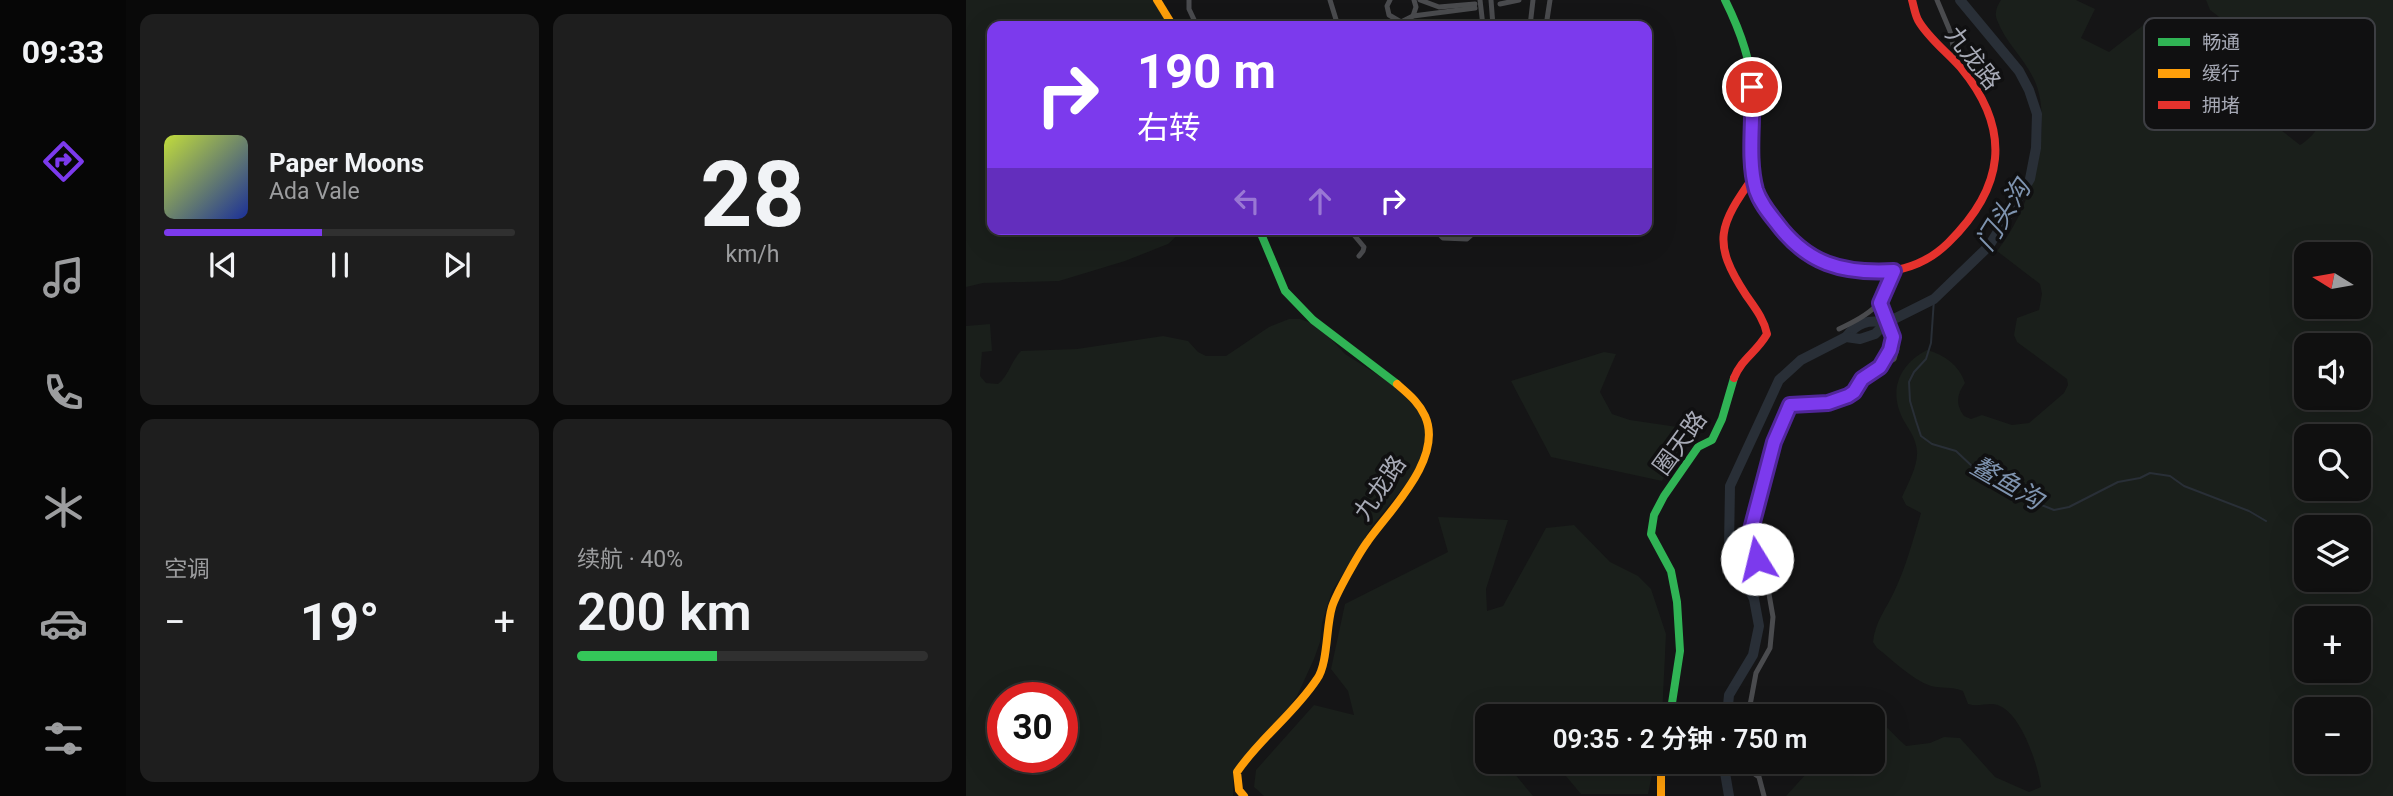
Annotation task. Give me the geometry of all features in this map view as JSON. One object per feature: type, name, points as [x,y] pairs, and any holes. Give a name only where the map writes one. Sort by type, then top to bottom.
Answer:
[{"type":"street","points":[[1157,0],[1169,21]]},
{"type":"street","points":[[1189,0],[1189,9],[1195,21]]},
{"type":"street","points":[[1330,0],[1336,21]]},
{"type":"street","points":[[1390,0],[1387,11],[1395,21]]},
{"type":"street","points":[[1411,21],[1416,7],[1414,0]]},
{"type":"street","points":[[1420,0],[1439,7],[1477,4]]},
{"type":"street","points":[[1491,0],[1493,21]]},
{"type":"street","points":[[1500,4],[1519,0]]},
{"type":"street","points":[[1531,21],[1533,0]]},
{"type":"street","points":[[1547,21],[1550,0]]},
{"type":"street","name":"九龙路","points":[[1725,0],[1745,55],[1752,87],[1752,162],[1762,203],[1794,243],[1808,254],[1835,267],[1861,272],[1894,271],[1915,266],[1939,253],[1981,208],[1993,178],[1995,142],[1990,114],[1977,87],[1919,22],[1912,0]]},
{"type":"street","points":[[1937,0],[1950,31],[1957,63]]},
{"type":"street","points":[[1411,21],[1477,4]]},
{"type":"street","points":[[1477,4],[1482,21]]},
{"type":"street","name":"圈天路","points":[[1672,704],[1681,651],[1677,602],[1671,571],[1651,534],[1654,515],[1698,447],[1712,440],[1722,419],[1740,363],[1758,349],[1767,334],[1765,321],[1724,259],[1721,245],[1722,233],[1734,203],[1754,176]]},
{"type":"street","name":"九龙路","points":[[1244,796],[1239,790],[1237,772],[1251,752],[1283,721],[1319,677],[1332,606],[1366,543],[1412,484],[1426,450],[1428,435],[1426,418],[1416,400],[1313,320],[1285,291],[1262,235]]},
{"type":"street","points":[[1354,235],[1364,247],[1359,256]]},
{"type":"street","points":[[1454,235],[1467,239],[1472,235]]},
{"type":"street","points":[[1839,329],[1865,317],[1880,303],[1894,271]]},
{"type":"street","points":[[1750,704],[1756,673],[1769,648],[1773,617],[1766,577],[1748,541],[1774,442],[1790,405],[1828,403],[1848,396],[1862,379],[1880,367],[1890,350],[1893,337],[1880,303]]},
{"type":"street","points":[[1661,774],[1661,796]]},
{"type":"street","points":[[1754,774],[1759,778],[1764,796]]},
{"type":"shaded area","points":[[966,0],[1153,0],[1166,21],[987,21],[987,235],[1178,235],[1168,244],[1125,261],[1059,281],[983,283],[966,287]]},
{"type":"shaded area","points":[[2001,0],[2076,0],[2095,9],[2081,38],[2109,52],[2144,25],[2144,130],[2281,130],[2300,145],[2316,130],[2375,130],[2375,18],[2221,18],[2210,10],[2206,0],[2393,0],[2393,796],[1786,796],[1806,774],[1885,774],[1885,726],[1906,746],[1930,743],[1944,737],[1960,738],[1995,777],[2029,792],[2041,787],[2028,742],[2008,711],[1996,705],[1968,704],[1963,691],[1924,683],[1903,669],[1873,642],[1878,622],[1902,573],[1921,513],[1906,505],[1902,497],[1917,457],[1914,439],[1899,410],[1897,400],[1899,380],[1909,363],[1927,350],[1940,355],[1955,366],[1965,383],[1958,399],[1964,416],[1971,419],[1982,415],[2012,425],[2029,423],[2064,393],[2068,385],[2067,379],[2017,342],[2014,335],[2017,318],[2039,310],[2042,294],[2040,284],[1997,251],[2018,217],[2034,177],[2039,155],[2042,114],[2036,84],[2001,30],[1996,12]]},
{"type":"shaded area","points":[[1289,319],[1300,319],[1319,326],[1345,354],[1408,394],[1429,425],[1417,471],[1372,526],[1332,591],[1322,623],[1320,642],[1297,696],[1233,773],[1233,796],[966,796],[966,326],[990,324],[992,351],[982,352],[980,376],[986,383],[998,384],[1021,351],[1077,349],[1163,336],[1188,341],[1206,356],[1226,356],[1269,327]]},
{"type":"shaded area","points":[[1604,352],[1616,354],[1600,392],[1612,414],[1630,420],[1691,429],[1662,481],[1551,457],[1511,381]]},
{"type":"shaded area","points":[[1438,517],[1508,520],[1486,589],[1487,611],[1503,606],[1546,528],[1574,525],[1610,562],[1638,576],[1651,589],[1666,634],[1663,704],[1475,704],[1475,774],[1515,774],[1533,796],[1264,796],[1254,787],[1256,770],[1314,705],[1354,715],[1348,691],[1331,669],[1345,604],[1448,552]]},
{"type":"shaded area","points":[[1564,774],[1652,774],[1648,794],[1581,794]]},
{"type":"waterway","name":"门头沟","points":[[1728,704],[1729,695],[1753,655],[1759,626],[1754,599],[1729,547],[1730,486],[1779,380],[1801,360],[1846,337],[1860,339],[1875,334],[1886,323],[1934,299],[1989,246],[2030,179],[2036,148],[2037,114],[2029,90],[2019,71],[1960,0]]},
{"type":"waterway","name":"鳌鱼沟","points":[[1934,299],[1931,343],[1926,359],[1909,382],[1910,401],[1921,436],[1932,444],[1956,451],[1974,468],[1999,481],[2017,486],[2039,504],[2054,510],[2069,507],[2118,482],[2140,478],[2150,473],[2170,476],[2184,486],[2249,511],[2266,521]]},
{"type":"waterway","name":"门头沟","points":[[1846,337],[1863,323],[1886,323]]},
{"type":"waterway","name":"门头沟","points":[[1725,774],[1729,796]]},
{"type":"traffic: fast","points":[[1725,0],[1750,68],[1753,92],[1752,161],[1754,179],[1760,195],[1778,224],[1790,236],[1833,265]]},
{"type":"traffic: fast","points":[[1262,235],[1285,291],[1313,320],[1397,384]]},
{"type":"traffic: fast","points":[[1672,704],[1680,651],[1677,602],[1671,571],[1651,534],[1654,515],[1698,447],[1712,440],[1722,419],[1734,378]]},
{"type":"traffic: slow","points":[[1157,0],[1170,21]]},
{"type":"traffic: slow","points":[[1244,796],[1239,790],[1237,772],[1317,679],[1323,664],[1330,615],[1338,593],[1364,547],[1401,499],[1421,466],[1429,432],[1425,416],[1416,402],[1397,384]]},
{"type":"traffic: slow","points":[[1661,774],[1661,796]]},
{"type":"traffic: jam","points":[[1833,265],[1879,272],[1922,262],[1948,243],[1967,222],[1981,201],[1990,180],[1995,158],[1995,137],[1989,114],[1978,91],[1961,68],[1922,27],[1912,0]]},
{"type":"traffic: jam","points":[[1734,378],[1741,365],[1767,334],[1759,314],[1735,277],[1724,247],[1727,221],[1754,176]]},
{"type":"route","points":[[1752,87],[1752,162],[1756,189],[1762,203],[1779,227],[1808,254],[1835,267],[1861,272],[1894,271],[1880,303],[1893,337],[1884,362],[1862,379],[1848,396],[1816,405],[1790,405],[1774,442],[1748,541],[1757,559]]}]
